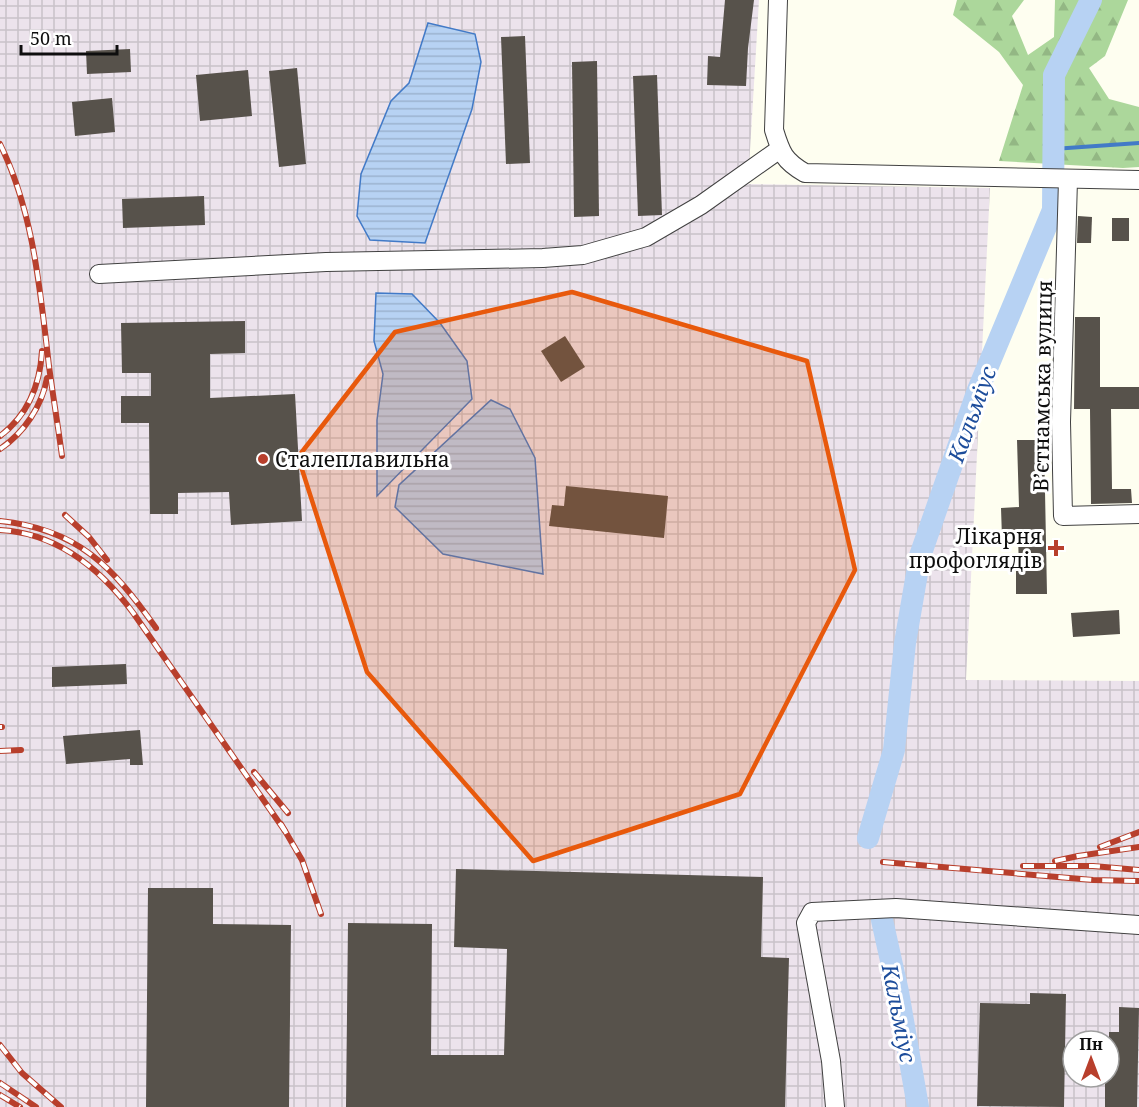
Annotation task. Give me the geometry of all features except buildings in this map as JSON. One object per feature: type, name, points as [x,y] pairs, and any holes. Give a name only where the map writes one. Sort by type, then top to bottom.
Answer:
[{"type":"street","points":[[778,0],[774,130],[780,149],[789,163],[806,173],[1139,180]]},
{"type":"street","points":[[99,274],[326,262],[543,258],[583,255],[646,237],[701,205],[780,149]]},
{"type":"street","name":"В’єтнамська вулиця","points":[[1068,180],[1061,422],[1063,516],[1139,514]]},
{"type":"street","points":[[835,1107],[831,1061],[806,923],[812,912],[896,908],[1139,925]]},
{"type":"highlighted area","points":[[572,292],[807,361],[855,570],[740,794],[533,861],[367,672],[298,457],[395,332]]},
{"type":"shaded area","points":[[0,0],[759,0],[748,184],[990,188],[966,680],[1139,681],[1139,1107],[0,1107]]},
{"type":"green space","points":[[957,0],[1024,0],[1012,16],[1028,55],[1054,37],[1055,0],[1128,0],[1105,56],[1089,68],[1109,99],[1139,107],[1139,167],[999,161],[1023,85],[999,52],[953,15]]},
{"type":"water","points":[[428,23],[475,34],[481,62],[472,109],[425,243],[370,240],[357,216],[361,174],[391,101],[409,83]]},
{"type":"water","points":[[376,293],[412,294],[440,323],[467,361],[472,399],[377,496],[377,420],[383,374],[374,341]]},
{"type":"water","points":[[491,400],[510,409],[535,458],[543,574],[443,554],[395,507],[399,485]]},
{"type":"waterway","name":"Кальміус","points":[[868,838],[894,750],[905,643],[920,556],[978,390],[1053,210],[1054,75],[1091,0]]},
{"type":"waterway","points":[[1053,149],[1139,143]]},
{"type":"waterway","name":"Кальміус","points":[[882,920],[898,992],[918,1107]]},
{"type":"railway","points":[[0,144],[21,197],[34,253],[62,456]]},
{"type":"railway","points":[[0,436],[18,419],[31,398],[39,376],[42,351]]},
{"type":"railway","points":[[0,449],[9,443],[31,418],[41,399],[47,378]]},
{"type":"railway","points":[[65,515],[89,537],[107,560]]},
{"type":"railway","points":[[0,521],[27,525],[51,533],[72,542],[91,555],[108,569],[156,628]]},
{"type":"railway","points":[[0,530],[40,538],[59,546],[76,556],[107,582],[134,614],[285,831]]},
{"type":"railway","points":[[0,751],[21,750]]},
{"type":"railway","points":[[254,772],[288,813]]},
{"type":"railway","points":[[281,824],[302,860],[321,914]]},
{"type":"railway","points":[[1100,847],[1139,832]]},
{"type":"railway","points":[[1055,861],[1139,847]]},
{"type":"railway","points":[[883,862],[1093,880],[1139,881]]},
{"type":"railway","points":[[1023,866],[1093,866],[1139,870]]},
{"type":"railway","points":[[0,1045],[22,1073],[61,1107]]},
{"type":"railway","points":[[0,1083],[36,1107]]},
{"type":"railway","points":[[0,1095],[20,1107]]},
{"type":"place","name":"Сталеплавильна","points":[[263,459]]},
{"type":"place","name":"Лікарня профоглядів","points":[[1056,548]]}]
